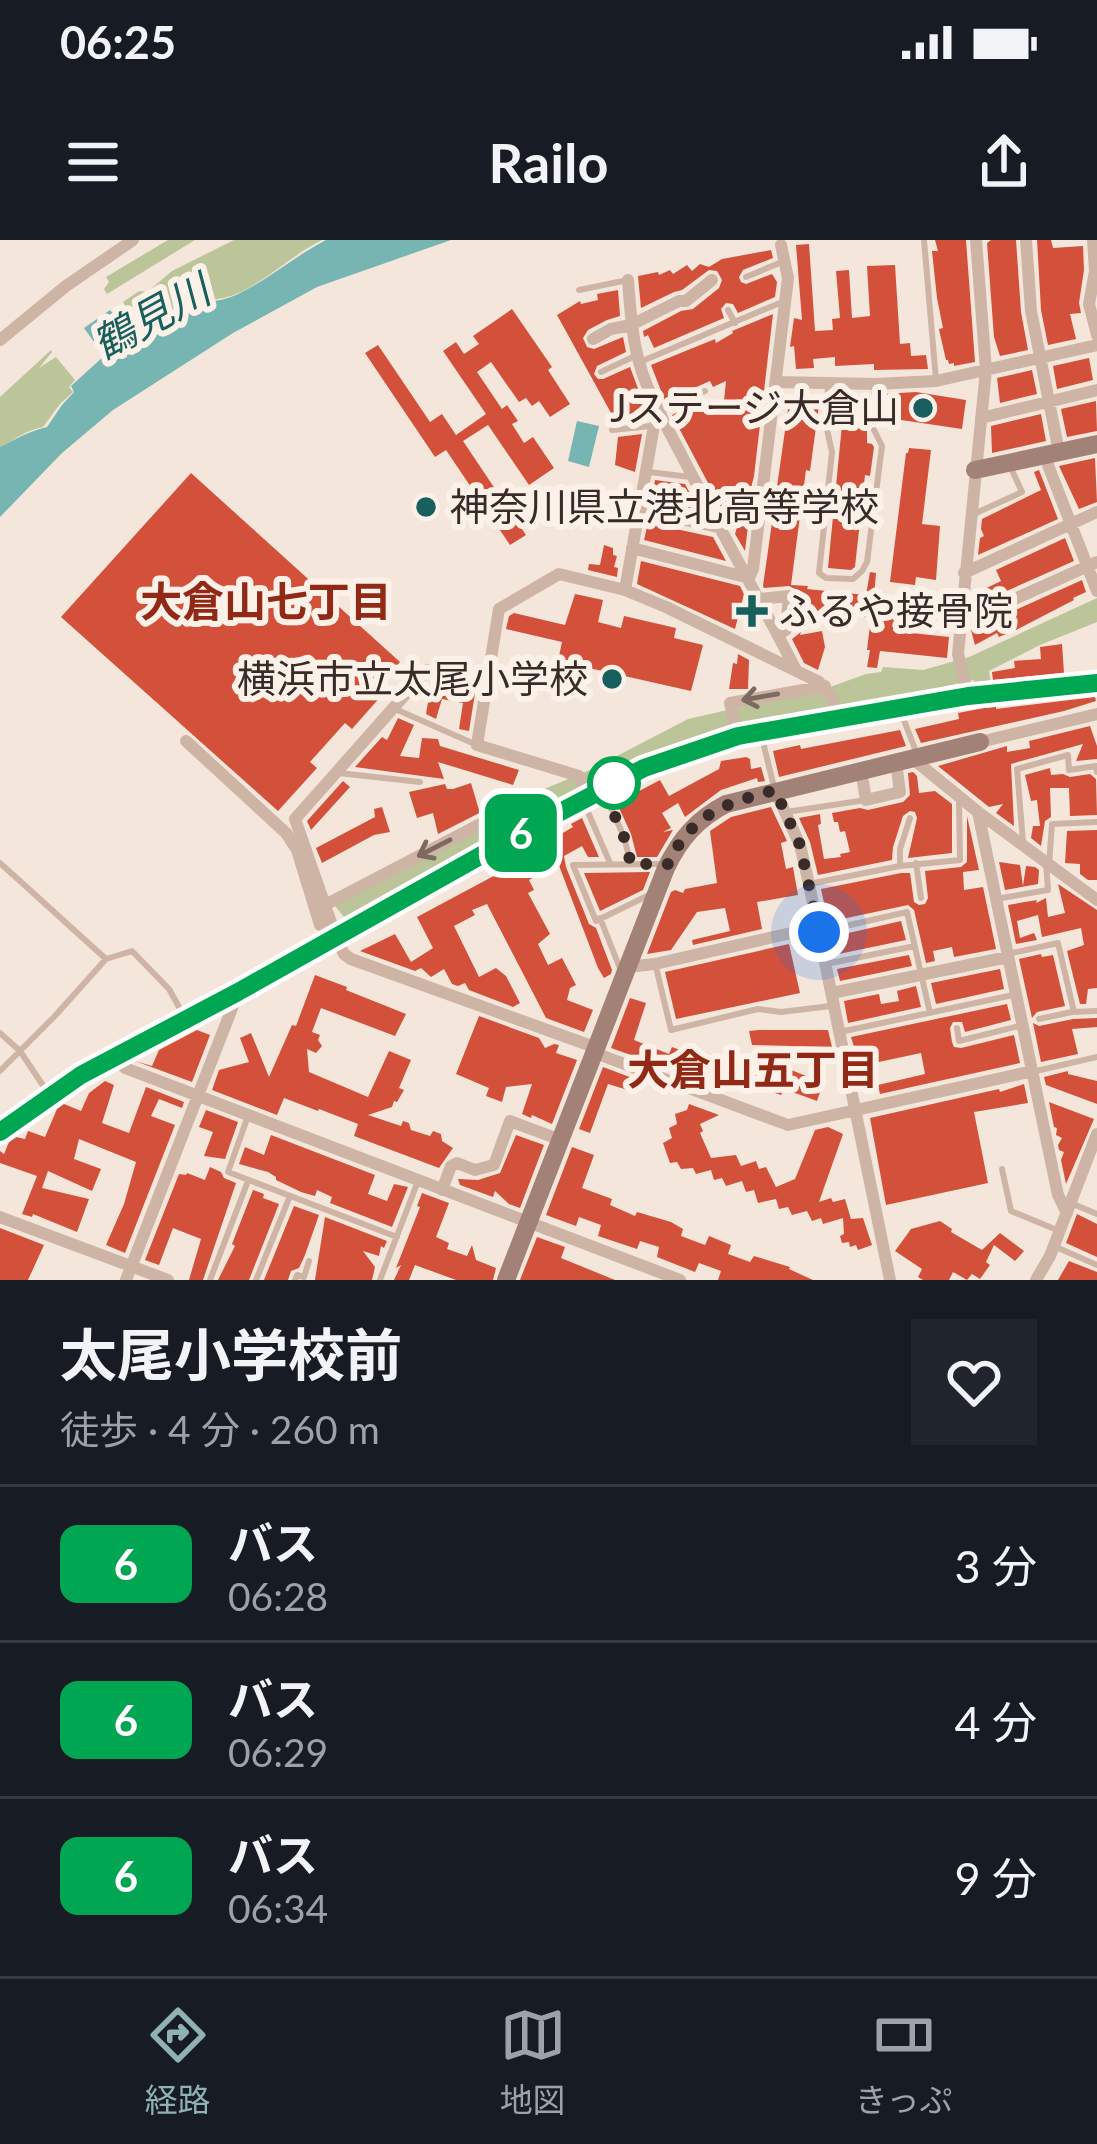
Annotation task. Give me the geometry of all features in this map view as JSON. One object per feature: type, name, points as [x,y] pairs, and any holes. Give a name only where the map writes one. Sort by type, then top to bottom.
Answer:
[{"type":"street","points":[[2,331],[133,240]]},
{"type":"street","points":[[968,696],[958,654],[959,624],[986,370],[976,240]]},
{"type":"street","points":[[1026,240],[1052,453],[1071,524],[1092,565],[1097,591]]},
{"type":"street","points":[[1093,240],[1095,271],[1089,304],[1097,335]]},
{"type":"street","points":[[749,578],[788,278],[781,245]]},
{"type":"street","points":[[628,280],[638,358],[660,421],[796,670]]},
{"type":"street","points":[[593,339],[611,329],[632,326],[677,297],[686,302],[712,280]]},
{"type":"street","points":[[776,382],[936,381],[1097,345]]},
{"type":"street","points":[[981,418],[1097,390]]},
{"type":"street","points":[[625,590],[660,421]]},
{"type":"street","points":[[975,470],[1097,444]]},
{"type":"street","points":[[639,509],[718,527]]},
{"type":"street","points":[[964,573],[1097,512]]},
{"type":"street","points":[[632,548],[749,578]]},
{"type":"street","points":[[959,624],[1092,565]]},
{"type":"street","points":[[592,795],[579,776],[477,745],[499,609],[559,574],[625,590],[796,670],[825,686],[833,699],[835,719]]},
{"type":"street","points":[[760,599],[789,596],[786,630],[778,634]]},
{"type":"street","points":[[328,931],[325,905],[295,819],[427,670]]},
{"type":"street","points":[[0,1132],[114,1056],[238,992],[328,931],[644,768],[738,736],[968,696],[1097,683]]},
{"type":"street","points":[[738,736],[730,703],[825,686]]},
{"type":"street","points":[[506,1280],[668,864],[684,836],[726,804],[1097,714]]},
{"type":"street","points":[[186,741],[286,833],[328,931],[351,959],[782,1124],[1033,1071]]},
{"type":"street","points":[[909,759],[1097,900]]},
{"type":"street","points":[[861,770],[866,800],[900,792],[909,759]]},
{"type":"street","points":[[775,790],[800,845],[890,1280]]},
{"type":"street","points":[[325,905],[515,806],[528,829]]},
{"type":"street","points":[[978,812],[1058,1195],[1069,1208]]},
{"type":"street","points":[[625,973],[818,929]]},
{"type":"street","points":[[833,999],[1008,956]]},
{"type":"street","points":[[128,1273],[238,992]]},
{"type":"street","points":[[114,1056],[125,1068],[198,1097],[680,1280]]},
{"type":"street","points":[[442,1190],[451,1166],[457,1163],[475,1170],[494,1165],[510,1121],[561,1139]]},
{"type":"street","points":[[1036,1280],[1097,1134]]},
{"type":"street","points":[[0,1217],[128,1273],[168,1280]]},
{"type":"street","points":[[636,1280],[642,1266]]},
{"type":"lane","points":[[924,240],[936,381]]},
{"type":"lane","points":[[746,277],[784,261]]},
{"type":"lane","points":[[578,290],[628,280]]},
{"type":"lane","points":[[601,372],[785,301]]},
{"type":"lane","points":[[728,310],[735,323]]},
{"type":"lane","points":[[828,383],[826,424],[832,452],[819,573],[826,578],[853,579],[867,562],[882,446],[873,428],[875,384]]},
{"type":"lane","points":[[612,430],[660,421],[705,392]]},
{"type":"lane","points":[[970,515],[1022,492],[1009,463]]},
{"type":"lane","points":[[646,471],[693,478]]},
{"type":"lane","points":[[392,708],[477,745]]},
{"type":"lane","points":[[899,708],[909,759]]},
{"type":"lane","points":[[763,742],[775,790]]},
{"type":"lane","points":[[1023,845],[1017,769],[1068,755],[1069,770],[1096,766],[1097,772]]},
{"type":"lane","points":[[336,773],[420,782]]},
{"type":"lane","points":[[592,795],[624,837],[631,864]]},
{"type":"lane","points":[[592,795],[610,864]]},
{"type":"lane","points":[[809,884],[916,863],[960,860],[958,796]]},
{"type":"lane","points":[[786,812],[866,800]]},
{"type":"lane","points":[[900,866],[899,849],[910,818]]},
{"type":"lane","points":[[996,899],[1048,890],[1052,824],[1097,822]]},
{"type":"lane","points":[[0,862],[106,958]]},
{"type":"lane","points":[[916,863],[921,898]]},
{"type":"lane","points":[[658,892],[596,921],[573,865],[668,864]]},
{"type":"lane","points":[[818,929],[907,912],[930,1013]]},
{"type":"lane","points":[[600,919],[625,973]]},
{"type":"lane","points":[[1008,956],[1058,943],[1073,1012]]},
{"type":"lane","points":[[826,964],[915,946]]},
{"type":"lane","points":[[0,1071],[106,958],[131,951],[169,989],[184,1018]]},
{"type":"lane","points":[[655,964],[671,1030],[833,999]]},
{"type":"lane","points":[[840,1032],[1016,994]]},
{"type":"lane","points":[[1039,1019],[1097,1011]]},
{"type":"lane","points":[[956,1028],[959,1041],[1023,1025]]},
{"type":"lane","points":[[0,1033],[20,1052],[50,1096]]},
{"type":"lane","points":[[1033,1071],[1097,1057]]},
{"type":"lane","points":[[248,1116],[228,1172],[397,1237]]},
{"type":"lane","points":[[1002,1169],[1011,1211],[1060,1231]]},
{"type":"lane","points":[[210,1280],[248,1180]]},
{"type":"lane","points":[[380,1280],[418,1181]]},
{"type":"lane","points":[[256,1280],[290,1196]]},
{"type":"lane","points":[[1069,1208],[1097,1214]]},
{"type":"lane","points":[[1054,1246],[1097,1265]]},
{"type":"lane","points":[[295,1280],[297,1275],[304,1277],[309,1262]]},
{"type":"green space","points":[[168,240],[195,240],[107,294],[106,277]]},
{"type":"green space","points":[[234,240],[322,240],[231,296],[183,305],[139,326],[115,312],[172,271]]},
{"type":"green space","points":[[51,350],[39,368],[56,357],[75,380],[69,387],[73,392],[43,427],[0,447],[0,397]]},
{"type":"green space","points":[[1097,598],[1097,622],[989,671],[991,683],[978,685],[973,680],[714,733],[605,777],[349,923],[335,906],[520,805],[520,799],[590,770],[688,719],[833,686],[881,672],[883,667],[923,670],[969,657]]},
{"type":"water","points":[[326,240],[451,240],[317,287],[233,333],[113,410],[62,453],[0,517],[0,447],[47,427],[74,392],[71,386],[104,356],[84,328],[110,310],[137,328],[188,306],[229,298]]},
{"type":"water","points":[[577,421],[599,426],[589,467],[568,461]]},
{"type":"building","points":[[935,240],[966,240],[975,362],[954,366],[946,360],[939,329],[943,328],[932,251],[938,251]]},
{"type":"building","points":[[1016,240],[1028,350],[1000,356],[994,337],[987,243]]},
{"type":"building","points":[[1037,240],[1051,240],[1053,248],[1083,246],[1081,313],[1070,314],[1076,339],[1048,345]]},
{"type":"building","points":[[809,244],[815,331],[833,330],[832,319],[840,318],[836,271],[849,270],[852,318],[870,316],[867,266],[895,265],[900,344],[910,343],[911,356],[926,355],[928,369],[835,366],[835,357],[813,359],[814,368],[796,369],[794,346],[790,347],[794,318],[802,320],[796,245]]},
{"type":"building","points":[[771,250],[773,258],[743,270],[739,277],[746,284],[772,274],[777,282],[775,297],[738,313],[733,304],[726,303],[721,309],[724,318],[654,348],[648,335],[644,337],[643,331],[693,309],[722,280],[717,271],[709,270],[682,290],[641,308],[638,276],[670,270],[673,274],[687,265],[692,271],[700,264],[709,267],[722,259]]},
{"type":"building","points":[[618,290],[620,316],[588,330],[583,338],[594,349],[623,337],[626,352],[597,366],[594,374],[603,379],[630,367],[646,410],[616,422],[557,315],[580,301],[598,300],[597,294]]},
{"type":"building","points":[[512,309],[552,367],[548,370],[570,404],[550,417],[539,401],[532,406],[526,398],[519,402],[491,362],[477,372],[502,409],[507,405],[518,421],[512,424],[524,443],[533,437],[554,468],[529,485],[488,425],[463,441],[526,535],[510,545],[446,450],[435,457],[365,353],[378,345],[430,422],[442,414],[456,435],[486,414],[443,351],[456,342],[464,354],[479,344],[473,336]]},
{"type":"building","points":[[773,314],[746,508],[750,509],[745,551],[735,534],[740,517],[724,513],[672,415],[723,411],[726,381],[713,387],[710,381],[665,401],[651,365],[715,339],[716,343]]},
{"type":"building","points":[[1089,358],[1093,380],[1057,389],[1053,366]]},
{"type":"building","points":[[1032,370],[1037,394],[1000,403],[997,378]]},
{"type":"building","name":"Jステージ大倉山","points":[[916,392],[966,400],[962,429],[881,417],[884,394]]},
{"type":"building","points":[[845,394],[867,395],[867,443],[874,447],[870,476],[865,475],[851,570],[828,568]]},
{"type":"building","points":[[808,397],[820,398],[791,585],[866,595],[870,572],[876,573],[874,596],[884,597],[882,616],[895,617],[893,631],[949,637],[947,658],[880,651],[877,668],[867,667],[871,617],[804,610],[801,628],[797,628],[797,590],[764,588],[789,402],[807,401]]},
{"type":"building","points":[[1096,401],[1097,431],[1067,437],[1061,409]]},
{"type":"building","points":[[1041,414],[1046,441],[992,453],[991,426]]},
{"type":"building","points":[[642,434],[635,472],[615,465],[618,437]]},
{"type":"building","points":[[909,448],[931,450],[922,524],[940,526],[936,580],[916,577],[915,585],[890,582]]},
{"type":"building","points":[[1095,458],[1097,502],[1079,509],[1059,466]]},
{"type":"building","points":[[1039,470],[1058,519],[978,555],[984,536],[982,519],[1041,490],[1034,472]]},
{"type":"building","points":[[191,473],[400,662],[376,689],[382,695],[352,729],[345,723],[310,762],[317,768],[278,811],[61,617]]},
{"type":"building","points":[[655,480],[685,484],[700,512],[651,502]]},
{"type":"building","points":[[648,523],[713,537],[726,561],[644,540]]},
{"type":"building","points":[[1065,538],[1074,561],[973,606],[974,594],[1001,581],[996,570]]},
{"type":"building","points":[[604,545],[617,556],[617,577],[588,570],[589,564],[600,565]]},
{"type":"building","points":[[641,561],[740,586],[744,594],[735,629],[637,584]]},
{"type":"building","points":[[1082,580],[1086,592],[1074,600],[975,645],[971,630]]},
{"type":"building","points":[[575,594],[603,600],[598,622],[621,628],[624,616],[676,628],[674,638],[703,645],[691,691],[558,661],[562,642],[506,629],[514,613],[565,625]]},
{"type":"building","points":[[822,631],[825,647],[818,670],[804,663],[792,639],[801,632]]},
{"type":"building","points":[[1062,644],[1064,673],[993,680],[992,672],[1015,668],[1014,661],[1041,659],[1040,647]]},
{"type":"building","points":[[738,654],[749,660],[748,689],[729,689]]},
{"type":"building","points":[[431,685],[475,693],[469,731],[459,729],[463,703],[442,699],[436,719],[426,714]]},
{"type":"building","points":[[1095,697],[1096,701],[1064,711],[921,743],[915,729],[984,708]]},
{"type":"building","points":[[398,718],[414,725],[400,756],[419,758],[422,738],[438,739],[440,746],[519,770],[513,785],[438,762],[444,779],[355,767],[382,737],[387,740]]},
{"type":"building","points":[[1090,726],[1097,759],[1076,761],[1083,744],[1011,764],[1014,826],[996,813],[1003,804],[989,807],[938,766],[1007,746],[1007,752],[1030,748],[1029,741]]},
{"type":"building","points":[[900,730],[906,746],[779,777],[773,751]]},
{"type":"building","points":[[746,757],[751,769],[761,767],[765,781],[757,778],[721,790],[685,817],[678,803],[662,813],[671,828],[663,832],[673,830],[657,857],[637,857],[615,799],[660,780],[669,796],[719,769],[721,761]]},
{"type":"building","points":[[1050,768],[1051,775],[1090,774],[1096,779],[1097,815],[1070,816],[1069,788],[1050,788],[1051,817],[1045,821],[1041,846],[1031,838],[1033,826],[1040,826],[1037,800],[1031,801],[1025,775]]},
{"type":"building","points":[[913,772],[919,793],[935,791],[952,804],[952,853],[908,858],[917,818],[910,811],[903,816],[892,860],[818,875],[799,818],[820,814],[824,859],[841,857],[850,852],[845,831],[840,832],[832,813],[903,802],[910,795],[908,773]]},
{"type":"building","points":[[343,781],[350,787],[311,830],[307,821]]},
{"type":"building","points":[[471,783],[479,810],[500,797],[503,801],[438,834],[433,813],[417,818],[409,792]]},
{"type":"building","points":[[382,807],[390,832],[374,835],[322,863],[316,848],[375,817],[374,809]]},
{"type":"building","points":[[771,807],[787,841],[781,843],[786,869],[793,867],[798,895],[757,902],[762,929],[693,945],[692,940],[730,931],[725,908],[697,912],[671,950],[647,954],[671,892],[717,883],[710,831],[731,817]]},
{"type":"building","points":[[967,816],[979,870],[963,872],[964,890],[983,887],[996,949],[954,957],[952,947],[933,951],[935,961],[926,963],[914,910],[908,905],[828,922],[821,889],[901,873],[910,873],[914,902],[925,904],[925,871],[961,867],[967,862]]},
{"type":"building","points":[[582,818],[599,857],[588,857],[582,846],[564,856],[566,867],[589,924],[596,928],[611,974],[604,978],[598,968],[558,863],[529,880],[534,890],[528,893],[550,934],[538,944],[548,965],[562,958],[576,985],[570,988],[567,1000],[593,1010],[584,1032],[546,1018],[487,904],[454,926],[479,977],[496,968],[506,976],[520,1003],[513,1007],[469,990],[465,983],[452,984],[444,969],[431,977],[421,968],[415,971],[360,951],[395,934],[411,962],[433,948],[417,917],[514,865]]},
{"type":"building","points":[[1097,830],[1097,880],[1088,880],[1080,874],[1080,864],[1065,863],[1067,831]]},
{"type":"building","points":[[999,862],[1020,865],[1023,886],[1026,866],[1035,867],[1038,884],[1005,890]]},
{"type":"building","points":[[650,872],[643,890],[600,911],[584,873]]},
{"type":"building","points":[[1058,884],[1097,910],[1097,988],[1088,989],[1086,1004],[1080,1004],[1067,951],[1084,945],[1081,928],[1042,937],[1038,915],[1017,921],[1020,938],[1034,933],[1037,940],[1016,944],[1008,905],[1046,898],[1048,917],[1065,913]]},
{"type":"building","points":[[901,921],[906,940],[834,955],[831,937]]},
{"type":"building","points":[[789,944],[800,993],[676,1019],[665,972]]},
{"type":"building","points":[[909,955],[912,966],[840,981],[837,969]]},
{"type":"building","points":[[1053,955],[1065,1006],[1037,1012],[1032,1018],[1019,959]]},
{"type":"building","points":[[1000,969],[1004,989],[936,1004],[931,983]]},
{"type":"building","points":[[315,975],[406,1014],[395,1036],[321,1008],[312,1032],[320,1035],[322,1046],[316,1053],[307,1049],[309,1072],[368,1097],[389,1051],[411,1060],[397,1102],[368,1115],[401,1126],[403,1121],[409,1123],[411,1130],[430,1136],[433,1131],[441,1134],[442,1141],[453,1148],[439,1168],[354,1136],[358,1124],[319,1109],[284,1098],[277,1115],[212,1090],[219,1070],[249,1062],[240,1038],[251,1033],[269,1077],[292,1025],[296,1026]]},
{"type":"building","points":[[916,986],[921,1007],[848,1023],[844,1001],[879,994],[881,1004],[899,1001],[897,991]]},
{"type":"building","points":[[630,998],[646,1003],[634,1040],[669,1054],[672,1047],[688,1053],[691,1047],[743,1067],[746,1059],[785,1075],[789,1069],[823,1083],[817,1101],[784,1089],[781,1095],[747,1083],[744,1089],[685,1067],[682,1073],[611,1048]]},
{"type":"building","points":[[1007,1004],[1011,1020],[965,1032],[962,1022],[953,1022],[952,1042],[961,1048],[1014,1035],[1020,1063],[880,1094],[878,1085],[925,1074],[921,1053],[860,1066],[851,1037]]},
{"type":"building","points":[[479,1016],[539,1038],[545,1048],[559,1045],[556,1053],[577,1060],[552,1124],[522,1114],[532,1084],[506,1087],[502,1102],[486,1096],[489,1088],[456,1074]]},
{"type":"building","points":[[1097,1018],[1097,1027],[1072,1029],[1078,1054],[1041,1062],[1033,1023]]},
{"type":"building","points":[[197,1030],[210,1035],[192,1082],[135,1061],[152,1066],[159,1050]]},
{"type":"building","points":[[828,1030],[832,1047],[752,1045],[749,1031]]},
{"type":"building","points":[[603,1067],[635,1079],[631,1091],[608,1084],[590,1133],[579,1129]]},
{"type":"building","points":[[1068,1071],[1097,1081],[1097,1104],[1046,1085],[1044,1077]]},
{"type":"building","points":[[105,1081],[114,1085],[102,1123],[129,1133],[146,1087],[184,1102],[182,1108],[159,1099],[151,1116],[175,1125],[125,1253],[106,1245],[136,1162],[79,1139],[74,1159],[101,1169],[92,1191],[48,1171],[42,1188],[89,1199],[77,1232],[22,1214],[37,1176],[0,1163],[0,1151],[4,1154],[9,1142],[16,1137],[25,1139],[28,1131],[45,1137],[57,1109],[64,1104],[81,1111],[89,1093]]},
{"type":"building","points":[[1024,1084],[1028,1103],[974,1112],[988,1183],[886,1205],[870,1118]]},
{"type":"building","points":[[1049,1102],[1094,1119],[1066,1184],[1064,1152],[1058,1145],[1062,1138],[1056,1135]]},
{"type":"building","points":[[689,1104],[719,1115],[700,1124],[711,1158],[736,1155],[741,1166],[756,1161],[759,1169],[766,1167],[776,1187],[795,1179],[815,1130],[828,1127],[843,1134],[819,1202],[845,1199],[851,1219],[863,1218],[872,1245],[858,1250],[856,1245],[842,1243],[843,1218],[823,1224],[821,1218],[812,1221],[807,1211],[792,1215],[788,1207],[779,1209],[776,1199],[758,1203],[754,1190],[746,1192],[742,1181],[726,1186],[722,1178],[714,1180],[711,1170],[696,1174],[693,1168],[670,1163],[663,1143],[672,1138],[669,1128],[677,1124],[675,1114],[687,1110]]},
{"type":"building","points":[[206,1110],[238,1122],[225,1159],[204,1156],[213,1132],[199,1127]]},
{"type":"building","points":[[271,1135],[375,1175],[368,1194],[387,1201],[394,1184],[408,1187],[392,1227],[330,1203],[332,1197],[317,1190],[315,1196],[301,1192],[268,1172],[239,1164],[245,1147],[264,1155]]},
{"type":"building","points":[[516,1135],[544,1145],[520,1208],[495,1191],[493,1197],[460,1185],[458,1179],[478,1180],[500,1173]]},
{"type":"building","points":[[572,1147],[594,1155],[582,1188],[612,1199],[610,1205],[635,1216],[637,1212],[671,1222],[683,1229],[681,1236],[705,1245],[709,1236],[731,1245],[728,1254],[790,1267],[813,1280],[718,1280],[721,1271],[699,1263],[695,1272],[657,1257],[659,1247],[640,1241],[637,1249],[598,1236],[601,1225],[579,1217],[576,1226],[546,1215]]},
{"type":"building","points":[[210,1167],[236,1183],[203,1280],[189,1280],[201,1239],[173,1228],[159,1265],[145,1260],[179,1174],[205,1180]]},
{"type":"building","points":[[253,1190],[279,1204],[249,1280],[218,1280],[235,1246]]},
{"type":"building","points":[[422,1193],[449,1203],[436,1237],[449,1243],[447,1249],[467,1256],[472,1245],[476,1260],[496,1268],[493,1280],[456,1280],[415,1265],[409,1280],[394,1280]]},
{"type":"building","points":[[294,1206],[319,1215],[305,1255],[288,1280],[264,1280]]},
{"type":"building","points":[[1077,1214],[1097,1224],[1097,1257],[1066,1243]]},
{"type":"building","points":[[325,1217],[387,1241],[379,1256],[363,1251],[375,1267],[372,1280],[315,1280]]},
{"type":"building","points":[[940,1221],[982,1250],[1000,1233],[1024,1251],[1015,1261],[994,1245],[986,1262],[990,1265],[980,1279],[972,1274],[967,1280],[953,1272],[949,1280],[923,1280],[918,1277],[922,1269],[895,1251],[911,1229]]},
{"type":"building","points":[[0,1228],[44,1245],[28,1280],[0,1280]]},
{"type":"building","points":[[537,1237],[565,1247],[561,1258],[615,1280],[520,1280]]},
{"type":"building","points":[[1069,1261],[1097,1272],[1097,1280],[1058,1280]]},
{"type":"bus line","name":"6","points":[[0,1132],[81,1075],[644,768],[738,736],[968,696],[1097,683]]},
{"type":"place","name":"Jステージ大倉山","points":[[923,408]]},
{"type":"place","name":"神奈川県立港北高等学校","points":[[426,507]]},
{"type":"place","name":"ふるや接骨院","points":[[752,611]]},
{"type":"place","name":"横浜市立太尾小学校","points":[[612,679]]},
{"type":"district","name":"大倉山七丁目","points":[[266,602]]},
{"type":"district","name":"大倉山五丁目","points":[[753,1070]]},
{"type":"route","points":[[614,783],[603,789],[631,864],[668,864],[684,836],[710,813],[775,790],[800,845],[819,932]]},
{"type":"water label","name":"鶴見川","points":[[151,317]]}]
